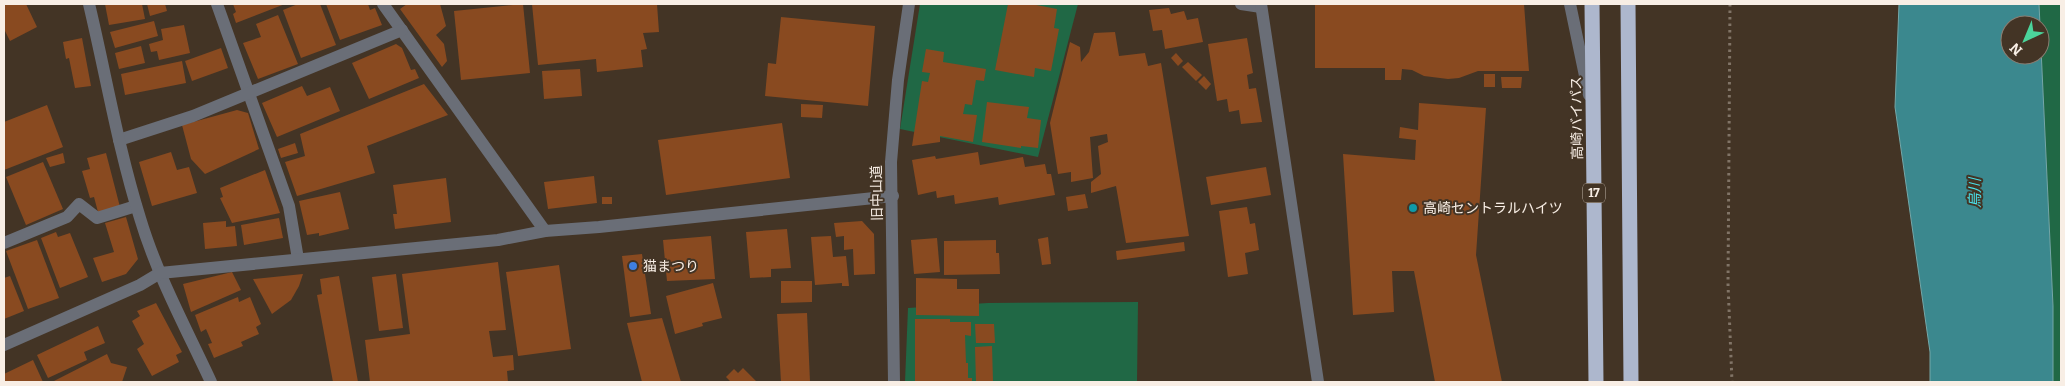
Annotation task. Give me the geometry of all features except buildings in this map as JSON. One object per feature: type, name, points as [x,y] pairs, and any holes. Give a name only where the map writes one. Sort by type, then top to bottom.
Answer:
[{"type":"highway","name":"高崎バイパス","points":[[1592,4],[1596,382]]},
{"type":"highway","points":[[1628,4],[1631,382]]},
{"type":"street","points":[[89,4],[119,140],[136,206],[160,273],[208,381]]},
{"type":"street","points":[[217,4],[289,206],[298,259]]},
{"type":"street","points":[[383,4],[545,231]]},
{"type":"street","name":"旧中山道","points":[[894,382],[893,196],[891,162],[898,80],[909,4]]},
{"type":"street","points":[[1241,4],[1261,5],[1318,382]]},
{"type":"street","points":[[1570,4],[1594,120]]},
{"type":"street","points":[[119,140],[192,116],[402,30]]},
{"type":"street","points":[[4,345],[140,285],[160,273],[498,240],[545,231],[893,196]]},
{"type":"street","points":[[4,243],[66,217],[79,204],[97,218],[136,206]]},
{"type":"path","points":[[1730,4],[1728,284],[1732,382]]},
{"type":"green space","points":[[920,4],[1078,4],[1038,157],[900,129]]},
{"type":"green space","points":[[2039,4],[2061,4],[2061,382],[2053,382],[2053,305],[2042,65],[2050,65],[2050,15],[2040,15]]},
{"type":"green space","points":[[1138,302],[1137,382],[905,382],[908,308],[988,303]]},
{"type":"water","name":"烏川","points":[[1899,4],[2039,4],[2040,15],[2000,15],[2000,65],[2042,65],[2053,306],[2053,382],[1930,382],[1930,352],[1895,107]]},
{"type":"place","name":"高崎セントラルハイツ","points":[[1413,208]]},
{"type":"place","name":"猫まつり","points":[[633,266]]}]
